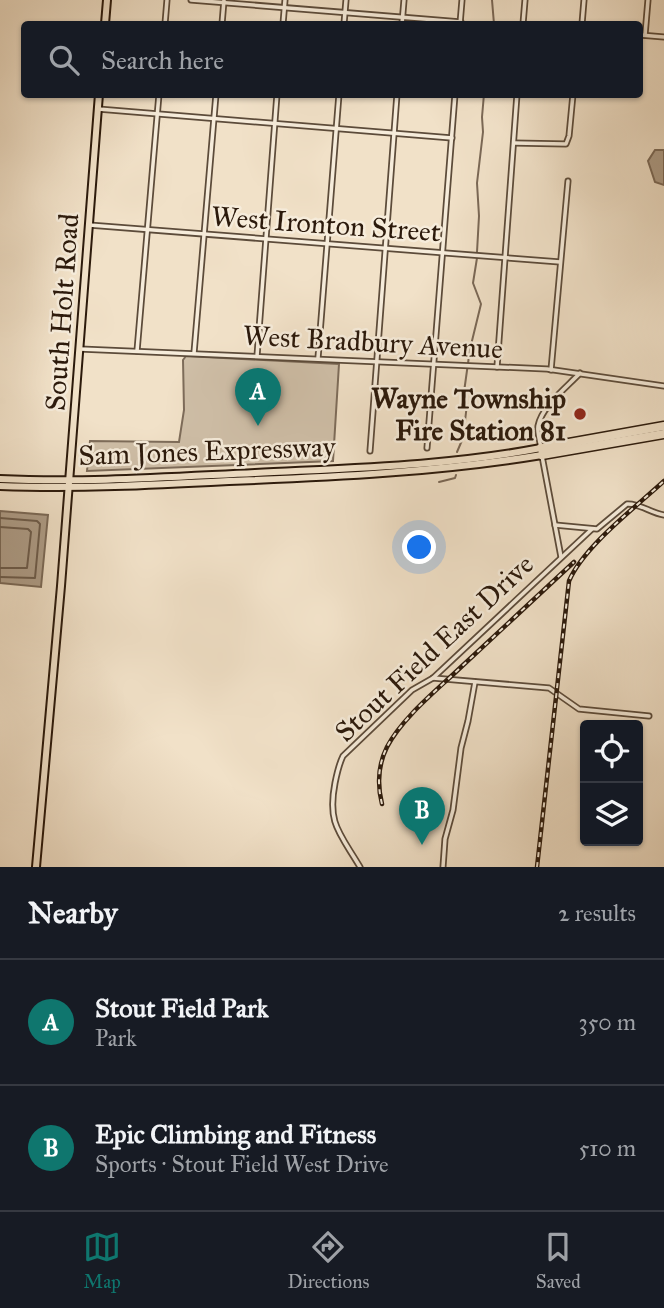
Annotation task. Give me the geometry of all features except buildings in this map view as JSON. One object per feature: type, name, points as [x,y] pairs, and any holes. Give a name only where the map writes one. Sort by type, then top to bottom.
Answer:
[{"type":"highway","name":"Sam Jones Expressway","points":[[541,451],[664,426]]},
{"type":"highway","name":"Sam Jones Expressway","points":[[541,451],[664,434]]},
{"type":"main road","points":[[105,21],[107,0]]},
{"type":"main road","name":"South Holt Road","points":[[36,867],[99,98]]},
{"type":"main road","name":"Sam Jones Expressway","points":[[0,486],[387,466],[541,451]]},
{"type":"main road","name":"Sam Jones Expressway","points":[[0,479],[69,483]]},
{"type":"street","points":[[165,21],[167,0]]},
{"type":"street","points":[[191,0],[442,21]]},
{"type":"street","points":[[283,21],[285,0]]},
{"type":"street","points":[[344,21],[346,0]]},
{"type":"street","points":[[402,21],[404,0]]},
{"type":"street","points":[[461,21],[462,0]]},
{"type":"street","points":[[523,21],[525,0]]},
{"type":"street","points":[[582,21],[584,0]]},
{"type":"street","points":[[648,0],[645,35],[664,37]]},
{"type":"street","points":[[222,21],[224,1]]},
{"type":"street","points":[[137,351],[159,98]]},
{"type":"street","points":[[194,353],[216,98]]},
{"type":"street","points":[[257,356],[277,98]]},
{"type":"street","points":[[318,359],[339,98]]},
{"type":"street","points":[[370,451],[397,98]]},
{"type":"street","points":[[427,448],[455,98]]},
{"type":"street","points":[[496,367],[517,98]]},
{"type":"street","points":[[514,143],[566,144],[573,98]]},
{"type":"street","points":[[98,109],[452,138]]},
{"type":"street","points":[[551,370],[568,181]]},
{"type":"street","name":"West Ironton Street","points":[[89,225],[560,262]]},
{"type":"street","name":"West Bradbury Avenue","points":[[80,349],[551,370],[664,386]]},
{"type":"street","name":"Stout Field East Drive","points":[[360,867],[332,817],[331,802],[339,764],[349,749],[412,690],[433,678],[561,557],[538,431],[540,421],[551,405],[581,373]]},
{"type":"street","points":[[555,525],[592,529],[600,527],[627,504],[638,505],[650,512],[664,515]]},
{"type":"street","points":[[561,557],[592,529]]},
{"type":"street","points":[[433,678],[549,688],[560,694],[573,707],[580,709],[649,716]]},
{"type":"street","points":[[443,867],[445,839],[453,810],[461,748],[475,682]]},
{"type":"shaded area","points":[[186,356],[339,364],[333,461],[87,471],[90,441],[179,442],[184,410],[183,360]]},
{"type":"water","points":[[655,150],[664,150],[664,185],[655,182],[648,161]]},
{"type":"water","points":[[0,511],[48,515],[41,587],[0,583]]},
{"type":"waterway","points":[[492,0],[494,21]]},
{"type":"waterway","points":[[477,252],[477,183],[484,98]]},
{"type":"waterway","points":[[457,452],[463,438],[467,404],[464,392],[470,349],[481,304],[473,283],[477,258]]},
{"type":"waterway","points":[[439,482],[455,478],[456,475]]},
{"type":"railway","points":[[537,867],[569,581],[598,541],[664,481]]},
{"type":"railway","points":[[382,804],[379,789],[380,768],[394,736],[431,695],[574,562]]},
{"type":"place","name":"Wayne Township Fire Station 81","points":[[580,414]]},
{"type":"place","name":"Stout Field Park","points":[[258,426]]},
{"type":"place","name":"Epic Climbing and Fitness","points":[[422,845]]}]
